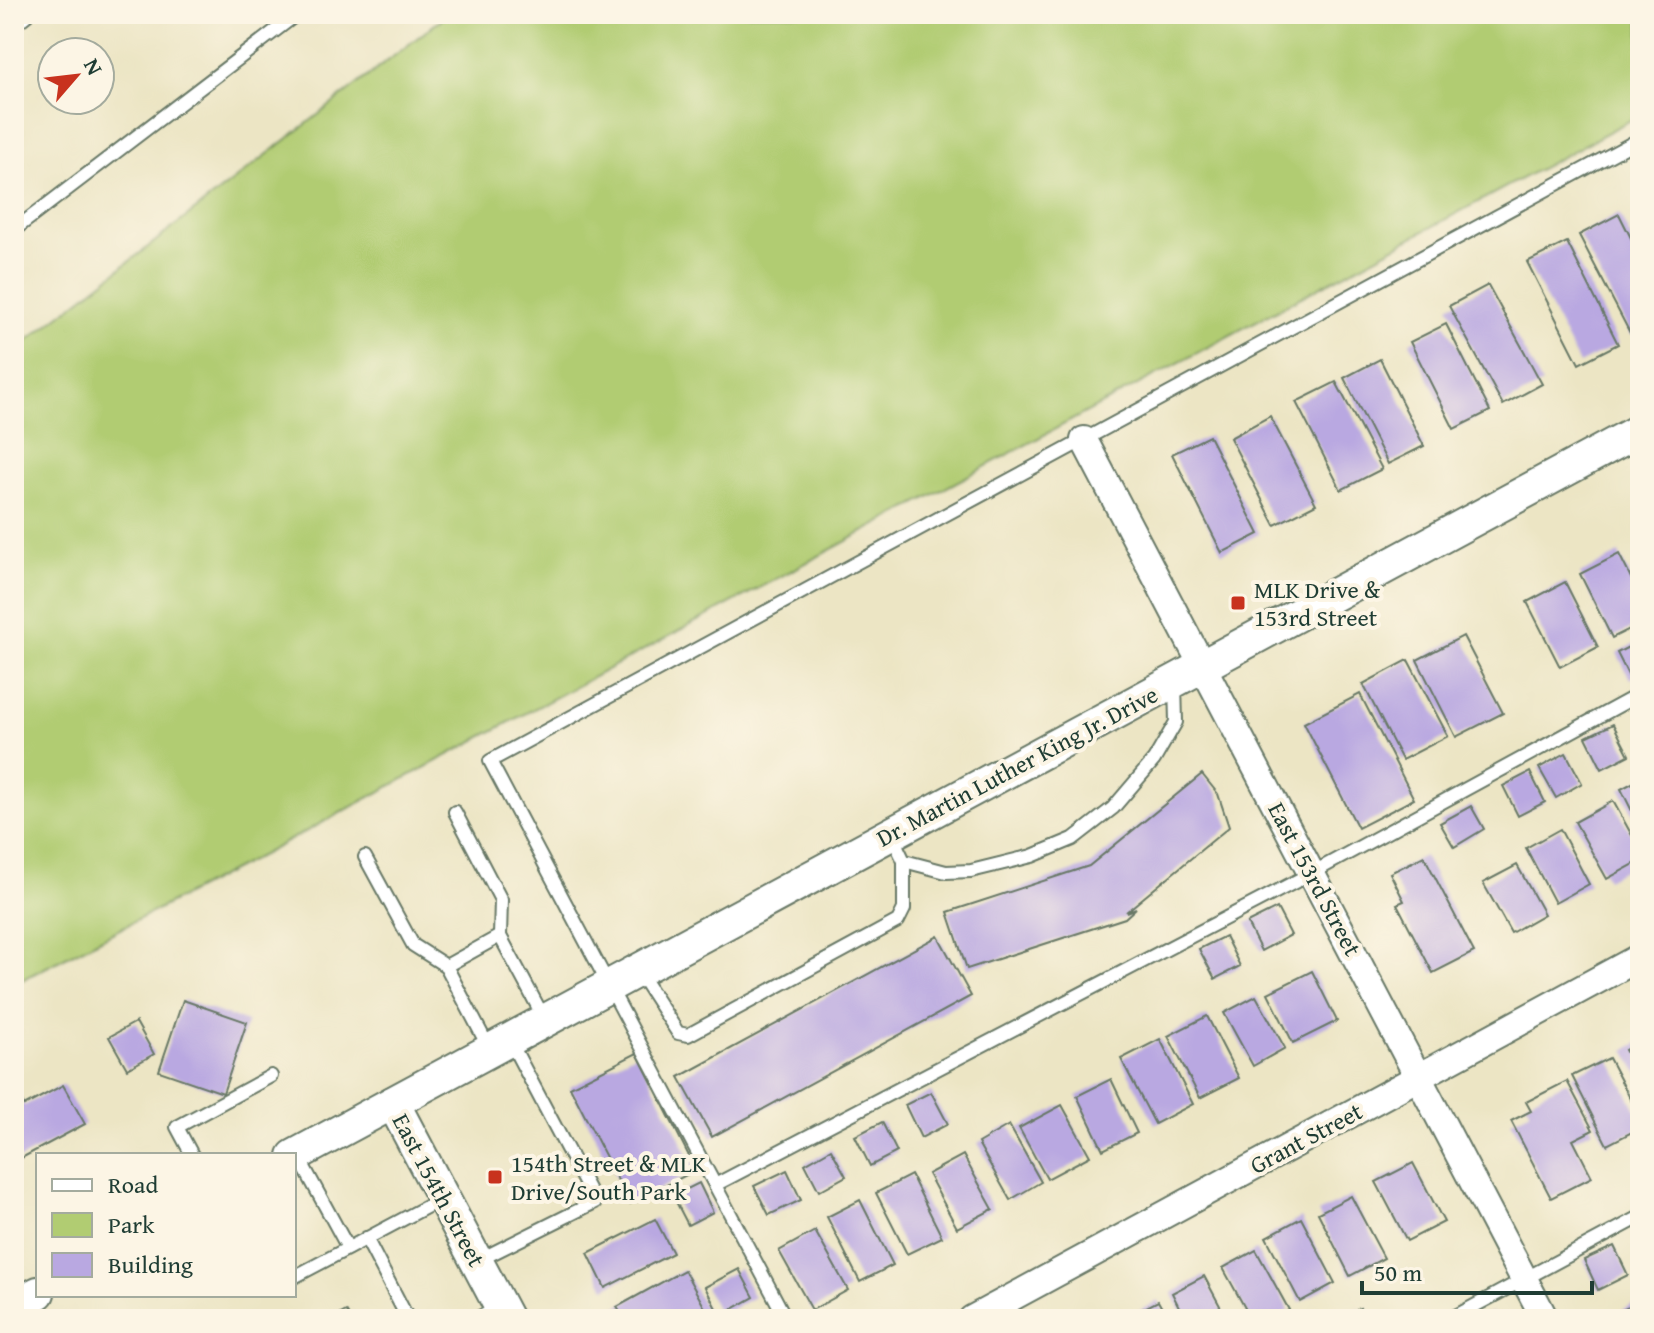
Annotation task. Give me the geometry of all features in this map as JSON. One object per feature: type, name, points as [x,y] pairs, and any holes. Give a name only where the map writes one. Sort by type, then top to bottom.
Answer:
[{"type":"street","name":"Dr. Martin Luther King Jr. Drive","points":[[296,1155],[638,971],[898,848],[1175,681],[1640,430]]},
{"type":"street","name":"East 153rd Street","points":[[1084,440],[1545,1319]]},
{"type":"street","name":"Grant Street","points":[[972,1319],[1640,957]]},
{"type":"street","name":"East 154th Street","points":[[393,1103],[476,1262],[494,1315]]},
{"type":"street","points":[[14,1306],[36,1294]]},
{"type":"lane","points":[[14,25],[28,14]]},
{"type":"lane","points":[[14,230],[297,14]]},
{"type":"lane","points":[[786,1319],[490,761],[1640,139]]},
{"type":"lane","points":[[898,848],[946,872],[971,871],[1032,856],[1073,839],[1113,808],[1154,760],[1176,722],[1175,681]]},
{"type":"lane","points":[[715,1185],[1312,873],[1640,694]]},
{"type":"lane","points":[[455,812],[501,900],[500,936],[546,1020]]},
{"type":"lane","points":[[638,971],[678,1033],[688,1035],[898,921],[904,909],[898,848]]},
{"type":"lane","points":[[365,857],[413,945],[446,966],[500,1045],[595,1202],[476,1262]]},
{"type":"lane","points":[[446,966],[500,936]]},
{"type":"lane","points":[[191,1153],[177,1127],[271,1076]]},
{"type":"lane","points":[[296,1155],[348,1248]]},
{"type":"lane","points":[[296,1276],[443,1198]]},
{"type":"lane","points":[[1450,1319],[1640,1217]]},
{"type":"lane","points":[[366,1238],[408,1319]]},
{"type":"green space","points":[[448,14],[1640,14],[1640,115],[262,855],[14,984],[14,351]]},
{"type":"building","points":[[1619,214],[1640,256],[1640,331],[1631,335],[1579,235]]},
{"type":"building","points":[[1567,242],[1618,344],[1579,364],[1527,262]]},
{"type":"building","points":[[1488,285],[1542,384],[1503,405],[1449,306]]},
{"type":"building","points":[[1446,324],[1490,411],[1454,429],[1410,342]]},
{"type":"building","points":[[1380,359],[1424,446],[1388,464],[1344,378]]},
{"type":"building","points":[[1336,382],[1382,469],[1341,490],[1296,402]]},
{"type":"building","points":[[1270,416],[1316,504],[1275,525],[1230,438]]},
{"type":"building","points":[[1209,436],[1259,534],[1222,553],[1172,454]]},
{"type":"building","points":[[1619,554],[1640,596],[1640,624],[1612,638],[1580,574]]},
{"type":"building","points":[[1565,582],[1598,647],[1560,667],[1527,602]]},
{"type":"building","points":[[1463,636],[1503,713],[1456,737],[1417,660]]},
{"type":"building","points":[[1640,641],[1640,674],[1630,679],[1617,653]]},
{"type":"building","points":[[1408,660],[1448,736],[1402,760],[1363,684]]},
{"type":"building","points":[[1360,694],[1414,799],[1358,828],[1304,723]]},
{"type":"building","points":[[1613,724],[1629,755],[1602,769],[1586,737]]},
{"type":"building","points":[[1566,753],[1582,783],[1556,798],[1539,768]]},
{"type":"building","points":[[1530,772],[1545,802],[1518,816],[1503,786]]},
{"type":"building","points":[[1202,774],[1218,794],[1229,827],[1126,912],[1136,908],[1125,918],[967,969],[948,912],[1089,866]]},
{"type":"building","points":[[1640,779],[1640,827],[1621,789]]},
{"type":"building","points":[[1613,801],[1640,850],[1640,861],[1607,879],[1575,822]]},
{"type":"building","points":[[1471,806],[1484,829],[1454,847],[1440,823]]},
{"type":"building","points":[[1560,829],[1589,884],[1555,903],[1526,848]]},
{"type":"building","points":[[1424,856],[1474,952],[1433,973],[1397,904],[1404,901],[1390,873]]},
{"type":"building","points":[[1517,865],[1544,914],[1511,933],[1483,883]]},
{"type":"building","points":[[1277,908],[1291,935],[1261,951],[1247,923]]},
{"type":"building","points":[[938,936],[971,996],[712,1137],[679,1077]]},
{"type":"building","points":[[1225,936],[1240,966],[1215,979],[1199,949]]},
{"type":"building","points":[[1312,971],[1337,1021],[1293,1043],[1268,993]]},
{"type":"building","points":[[1256,996],[1285,1048],[1253,1066],[1224,1013]]},
{"type":"building","points":[[183,1000],[247,1022],[223,1093],[159,1071]]},
{"type":"building","points":[[1207,1016],[1239,1078],[1200,1098],[1168,1036]]},
{"type":"building","points":[[136,1022],[154,1054],[127,1069],[109,1037]]},
{"type":"building","points":[[1160,1039],[1193,1104],[1155,1124],[1121,1059]]},
{"type":"building","points":[[1640,1042],[1640,1077],[1625,1050]]},
{"type":"building","points":[[637,1053],[696,1170],[630,1204],[570,1087]]},
{"type":"building","points":[[1609,1058],[1640,1117],[1640,1128],[1607,1145],[1572,1076]]},
{"type":"building","points":[[1111,1079],[1137,1133],[1103,1150],[1077,1096]]},
{"type":"building","points":[[1567,1081],[1593,1130],[1573,1140],[1592,1177],[1551,1198],[1511,1121],[1531,1111],[1526,1102]]},
{"type":"building","points":[[63,1085],[85,1124],[14,1162],[14,1097],[19,1095],[24,1106]]},
{"type":"building","points":[[931,1092],[948,1124],[921,1138],[905,1105]]},
{"type":"building","points":[[1062,1105],[1090,1156],[1047,1179],[1019,1128]]},
{"type":"building","points":[[882,1122],[897,1152],[870,1166],[855,1136]]},
{"type":"building","points":[[1009,1125],[1041,1182],[1010,1200],[978,1143]]},
{"type":"building","points":[[831,1149],[846,1176],[819,1191],[805,1164]]},
{"type":"building","points":[[963,1155],[993,1209],[957,1228],[928,1174]]},
{"type":"building","points":[[1413,1163],[1444,1222],[1407,1241],[1376,1182]]},
{"type":"building","points":[[787,1170],[801,1200],[769,1215],[754,1186]]},
{"type":"building","points":[[911,1175],[942,1237],[907,1254],[876,1193]]},
{"type":"building","points":[[699,1183],[713,1212],[688,1225],[673,1196]]},
{"type":"building","points":[[1351,1196],[1384,1258],[1350,1276],[1318,1213]]},
{"type":"building","points":[[860,1200],[893,1265],[860,1282],[827,1217]]},
{"type":"building","points":[[1301,1218],[1335,1283],[1300,1302],[1266,1237]]},
{"type":"building","points":[[655,1219],[673,1253],[605,1288],[588,1253]]},
{"type":"building","points":[[815,1231],[848,1290],[812,1310],[779,1251]]},
{"type":"building","points":[[1614,1246],[1628,1275],[1598,1290],[1584,1260]]},
{"type":"building","points":[[1256,1250],[1289,1310],[1274,1319],[1251,1319],[1223,1268]]},
{"type":"building","points":[[739,1269],[754,1297],[720,1316],[705,1287]]},
{"type":"building","points":[[684,1270],[705,1308],[685,1319],[624,1319],[617,1307]]},
{"type":"building","points":[[1204,1276],[1227,1319],[1185,1319],[1172,1293]]},
{"type":"building","points":[[1158,1301],[1168,1319],[1123,1319]]},
{"type":"building","points":[[1640,1301],[1640,1319],[1613,1319],[1611,1316]]},
{"type":"building","points":[[1360,1308],[1365,1319],[1340,1319]]},
{"type":"building","points":[[346,1311],[351,1319],[332,1319]]},
{"type":"building","points":[[757,1312],[761,1319],[743,1319]]},
{"type":"building","points":[[1492,1312],[1495,1319],[1477,1319]]},
{"type":"place","name":"MLK Drive & 153rd Street","points":[[1238,603]]},
{"type":"place","name":"154th Street & MLK Drive/South Park","points":[[495,1177]]}]
